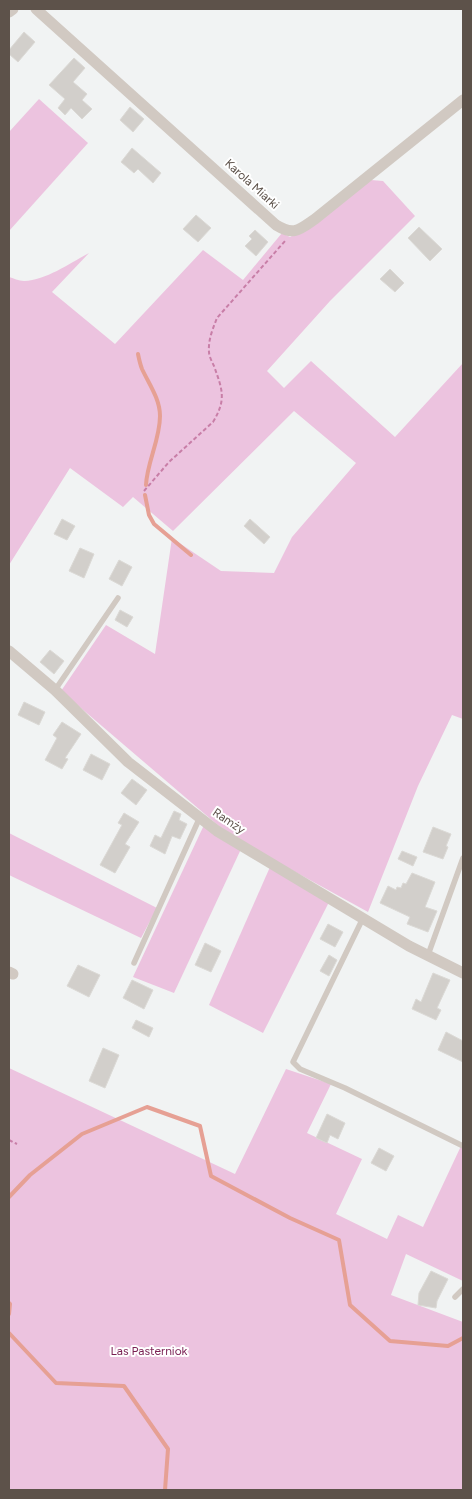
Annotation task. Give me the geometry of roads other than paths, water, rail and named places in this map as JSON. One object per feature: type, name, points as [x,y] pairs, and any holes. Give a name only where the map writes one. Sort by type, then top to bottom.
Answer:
[{"type":"street","points":[[9,12],[13,9]]},
{"type":"street","name":"Karola Miarki","points":[[36,9],[276,224],[285,230],[293,232],[315,219],[463,100]]},
{"type":"street","name":"Ramży","points":[[9,651],[56,690],[128,762],[217,831],[409,946],[463,973]]},
{"type":"lane","points":[[56,690],[118,598]]},
{"type":"lane","points":[[134,963],[200,817]]},
{"type":"lane","points":[[428,955],[463,858]]},
{"type":"lane","points":[[363,918],[293,1062],[300,1069],[345,1088],[463,1146]]},
{"type":"lane","points":[[455,1296],[463,1289]]},
{"type":"waterway","points":[[138,354],[142,369],[160,410],[158,434],[146,485]]},
{"type":"waterway","points":[[145,495],[149,515],[154,524],[191,555]]},
{"type":"waterway","points":[[9,1197],[30,1175],[82,1134],[147,1107],[200,1126],[211,1176],[290,1218],[339,1240],[350,1305],[390,1341],[448,1346],[463,1338]]},
{"type":"waterway","points":[[9,1303],[9,1314]]},
{"type":"waterway","points":[[9,1333],[56,1383],[124,1386],[168,1449],[165,1490]]},
{"type":"park label","name":"Las Pasterniok","points":[[149,1351]]}]
